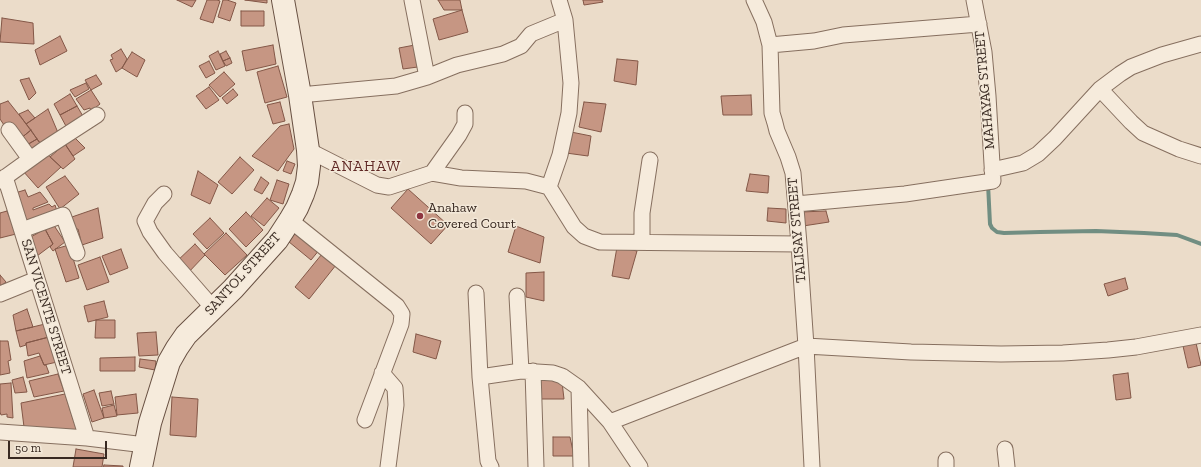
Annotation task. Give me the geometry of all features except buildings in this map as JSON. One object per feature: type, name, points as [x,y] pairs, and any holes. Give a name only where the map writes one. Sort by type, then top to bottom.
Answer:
[{"type":"main road","name":"SANTOL STREET","points":[[141,467],[150,423],[169,362],[176,348],[186,335],[263,257],[277,240],[290,220],[303,194],[307,182],[309,166],[308,150],[286,2]]},
{"type":"street","points":[[412,0],[427,76]]},
{"type":"street","points":[[549,187],[560,155],[569,113],[570,83],[565,20],[559,0]]},
{"type":"street","name":"TALISAY STREET","points":[[754,0],[764,22],[770,45],[772,113],[777,131],[793,173],[806,346],[812,467]]},
{"type":"street","name":"MAHAYAG STREET","points":[[974,0],[984,52],[993,175]]},
{"type":"street","points":[[300,95],[396,86],[457,65],[503,54],[521,46],[531,34],[565,20]]},
{"type":"street","points":[[770,45],[814,41],[843,35],[979,24]]},
{"type":"street","points":[[796,204],[905,194],[993,175],[1023,164],[1038,154],[1055,138],[1100,89],[1120,74],[1131,67],[1162,55],[1201,44]]},
{"type":"street","points":[[1100,89],[1143,133],[1179,149],[1201,156]]},
{"type":"street","points":[[432,173],[460,135],[465,124],[465,113]]},
{"type":"street","points":[[2,179],[97,115]]},
{"type":"street","points":[[9,130],[30,159]]},
{"type":"street","points":[[308,150],[363,179],[377,185],[390,187],[432,173],[461,178],[526,181],[549,187],[574,227],[584,236],[600,242],[799,244]]},
{"type":"street","points":[[642,242],[642,213],[650,160]]},
{"type":"street","name":"SAN VICENTE STREET","points":[[2,179],[22,230],[87,438]]},
{"type":"street","points":[[164,194],[155,203],[145,221],[150,232],[165,253],[213,308]]},
{"type":"street","points":[[22,230],[63,215],[77,253]]},
{"type":"street","points":[[290,220],[399,308],[402,314],[401,324],[365,420]]},
{"type":"street","points":[[0,294],[37,279]]},
{"type":"street","points":[[476,293],[480,377],[488,461],[491,467]]},
{"type":"street","points":[[517,296],[527,371],[536,467]]},
{"type":"street","points":[[610,422],[806,346],[911,352],[1001,354],[1063,353],[1136,347],[1201,335]]},
{"type":"street","points":[[480,377],[527,371],[553,373],[562,376],[579,388],[610,422],[640,467]]},
{"type":"street","points":[[382,373],[395,388],[396,399],[388,467]]},
{"type":"street","points":[[579,388],[581,467]]},
{"type":"street","points":[[0,432],[87,438],[145,445]]},
{"type":"street","points":[[1005,448],[1007,467]]},
{"type":"waterway","points":[[988,184],[990,224],[997,232],[1096,231],[1144,233],[1177,235],[1201,244]]},
{"type":"place","name":"Anahaw Covered Court","points":[[420,216]]},
{"type":"district","name":"ANAHAW","points":[[366,167]]}]
